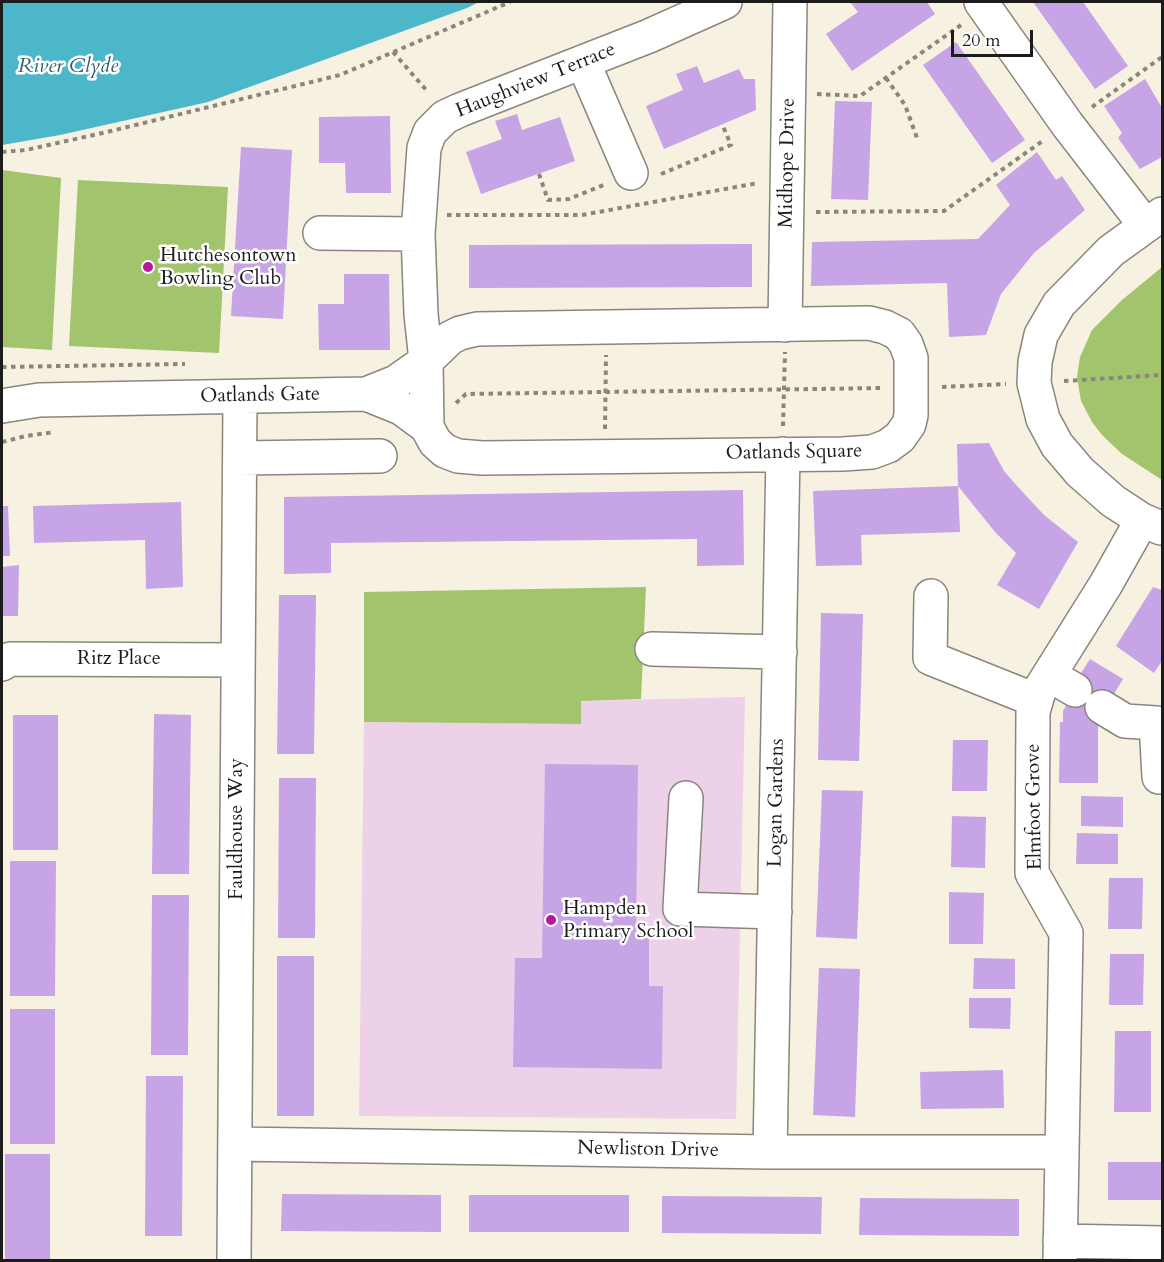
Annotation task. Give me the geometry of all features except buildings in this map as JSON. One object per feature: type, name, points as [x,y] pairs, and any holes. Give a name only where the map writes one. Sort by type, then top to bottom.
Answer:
[{"type":"street","name":"Haughview Terrace","points":[[426,361],[421,314],[419,225],[424,148],[430,132],[448,116],[681,23],[725,2]]},
{"type":"street","name":"Midhope Drive","points":[[785,325],[790,2]]},
{"type":"street","points":[[984,5],[1067,124],[1154,220],[1111,251],[1059,304],[1041,335],[1035,362],[1034,383],[1043,419],[1057,445],[1091,483],[1113,501],[1152,524]]},
{"type":"street","points":[[583,62],[631,173]]},
{"type":"street","points":[[320,233],[419,225]]},
{"type":"street","name":"Oatlands Square","points":[[869,323],[899,334],[911,358],[909,423],[900,437],[888,446],[873,452],[482,458],[458,456],[445,451],[435,442],[427,427],[400,408],[366,394],[396,382],[426,361],[450,338],[477,329],[869,323]]},
{"type":"street","points":[[426,361],[427,427]]},
{"type":"street","name":"Oatlands Gate","points":[[2,406],[39,400],[366,394]]},
{"type":"street","name":"Fauldhouse Way","points":[[234,1260],[240,397]]},
{"type":"street","name":"Logan Gardens","points":[[770,1152],[783,454]]},
{"type":"street","points":[[240,458],[380,456]]},
{"type":"street","name":"Elmfoot Grove","points":[[1060,1251],[1065,933],[1032,873],[1033,712],[1053,688],[1106,584],[1152,524]]},
{"type":"street","points":[[931,596],[930,658],[1053,688]]},
{"type":"street","points":[[652,649],[780,652]]},
{"type":"street","name":"Ritz Place","points":[[2,664],[10,659],[238,660]]},
{"type":"street","points":[[1102,706],[1125,721],[1156,723],[1159,777]]},
{"type":"street","points":[[686,798],[680,909],[775,912]]},
{"type":"street","name":"Newliston Drive","points":[[235,1144],[770,1152],[1061,1152]]},
{"type":"street","points":[[1060,1251],[1162,1243]]},
{"type":"path","points":[[2,152],[26,150],[107,132],[340,75],[510,2]]},
{"type":"path","points":[[813,93],[860,96],[984,5]]},
{"type":"path","points":[[393,52],[448,116]]},
{"type":"path","points":[[812,212],[944,211],[1162,57]]},
{"type":"path","points":[[886,78],[905,105],[916,138]]},
{"type":"path","points":[[419,225],[582,215],[787,178]]},
{"type":"path","points":[[783,454],[785,325]]},
{"type":"path","points":[[605,456],[606,327]]},
{"type":"path","points":[[466,394],[911,388],[1162,375]]},
{"type":"shaded area","name":"Hampden Primary School","points":[[745,697],[736,1119],[359,1116],[364,722],[581,724],[581,701]]},
{"type":"green space","points":[[2,170],[61,178],[52,350],[2,347]]},
{"type":"green space","name":"Hutchesontown Bowling Club","points":[[78,180],[228,187],[219,353],[69,346]]},
{"type":"green space","points":[[1162,267],[1162,480],[1122,454],[1102,435],[1081,401],[1077,377],[1080,357],[1092,330],[1122,300]]},
{"type":"green space","points":[[646,587],[641,699],[581,701],[581,724],[364,722],[364,592]]},
{"type":"water","name":"River Clyde","points":[[2,2],[479,2],[208,102],[60,135],[2,145]]},
{"type":"place","name":"Hutchesontown Bowling Club","points":[[148,267]]},
{"type":"place","name":"Hampden Primary School","points":[[551,920]]}]
